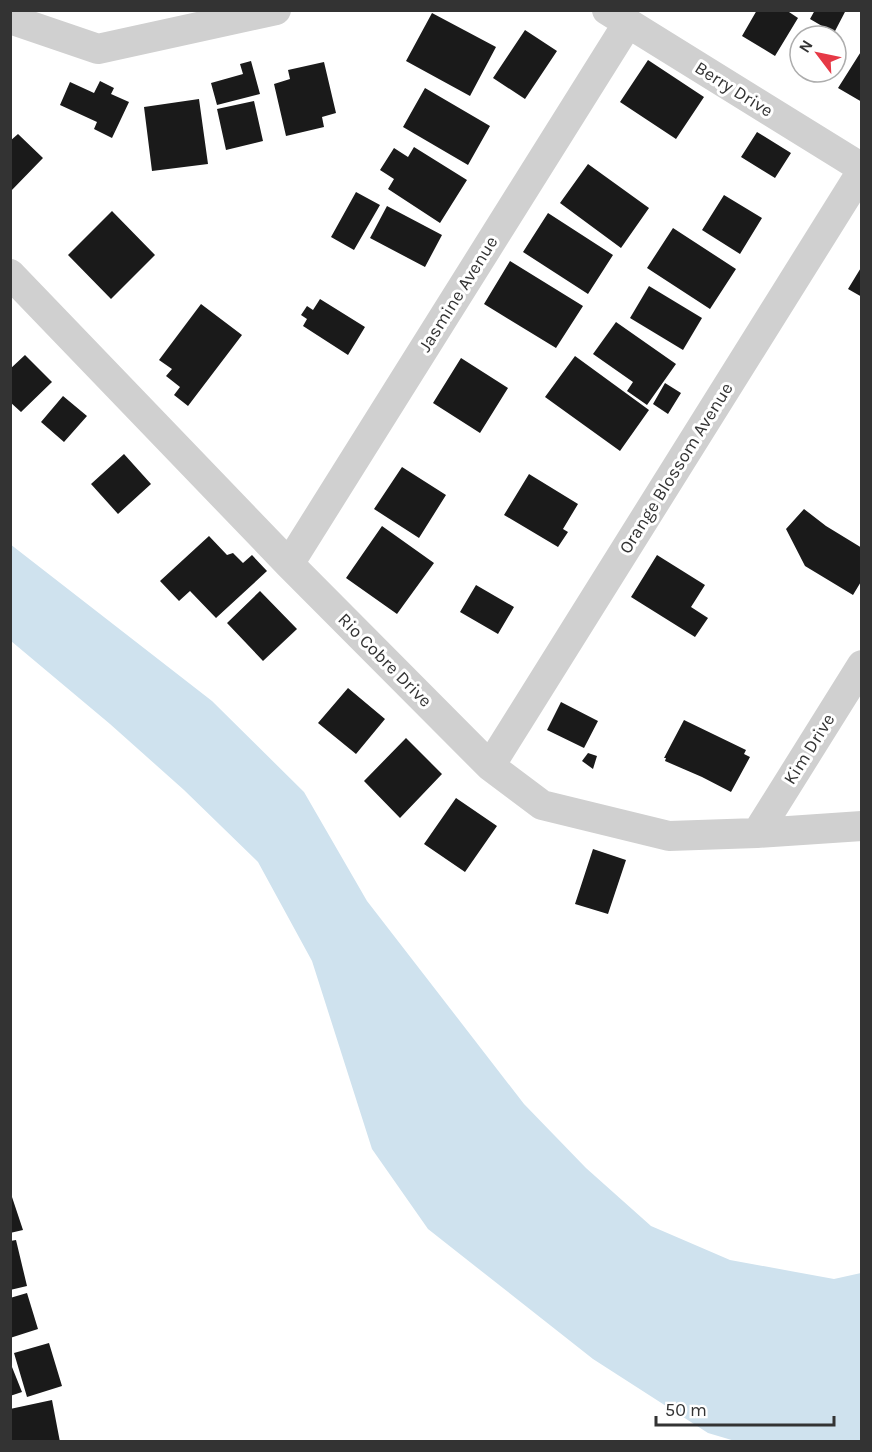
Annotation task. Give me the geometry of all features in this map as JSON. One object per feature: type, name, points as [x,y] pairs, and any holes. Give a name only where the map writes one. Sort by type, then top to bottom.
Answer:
[{"type":"street","points":[[10,19],[99,49],[276,10]]},
{"type":"street","name":"Berry Drive","points":[[618,17],[861,169]]},
{"type":"street","name":"Jasmine Avenue","points":[[289,564],[618,17]]},
{"type":"street","name":"Orange Blossom Avenue","points":[[490,766],[861,169]]},
{"type":"street","name":"Rio Cobre Drive","points":[[10,274],[289,564],[490,766],[542,806],[669,836],[861,826]]},
{"type":"street","name":"Kim Drive","points":[[756,833],[861,665]]},
{"type":"water","points":[[10,544],[212,701],[304,792],[367,901],[524,1104],[586,1168],[651,1226],[730,1260],[834,1279],[861,1273],[861,1441],[735,1441],[708,1433],[593,1359],[428,1229],[372,1149],[312,961],[258,862],[184,790],[11,641]]},
{"type":"building","points":[[757,10],[786,10],[798,18],[794,24],[788,24],[788,35],[775,56],[742,36]]},
{"type":"building","points":[[815,10],[846,10],[839,24],[819,24],[810,19]]},
{"type":"building","points":[[432,13],[496,47],[470,96],[406,61]]},
{"type":"building","points":[[525,30],[557,51],[525,99],[493,78]]},
{"type":"building","points":[[862,50],[862,102],[838,88],[841,84],[848,84],[848,72]]},
{"type":"building","points":[[648,60],[704,97],[676,139],[620,102]]},
{"type":"building","points":[[251,61],[260,94],[217,105],[211,83],[243,74],[240,64]]},
{"type":"building","points":[[324,62],[336,113],[322,117],[324,127],[286,136],[274,84],[290,79],[288,70]]},
{"type":"building","points":[[100,81],[114,88],[111,94],[129,102],[112,138],[94,129],[97,122],[60,105],[70,82],[94,93]]},
{"type":"building","points":[[425,88],[490,126],[468,165],[403,127]]},
{"type":"building","points":[[199,99],[208,164],[152,171],[144,107]]},
{"type":"building","points":[[254,101],[263,141],[226,150],[217,109]]},
{"type":"building","points":[[757,132],[791,153],[775,178],[741,157]]},
{"type":"building","points":[[18,134],[43,158],[10,192],[10,141]]},
{"type":"building","points":[[414,147],[467,180],[440,223],[388,189],[394,179],[380,170],[394,148],[408,157]]},
{"type":"building","points":[[588,164],[649,208],[621,248],[560,203]]},
{"type":"building","points":[[356,192],[380,205],[354,250],[331,237]]},
{"type":"building","points":[[724,195],[762,218],[740,254],[702,230]]},
{"type":"building","points":[[387,206],[442,235],[425,267],[370,238]]},
{"type":"building","points":[[112,211],[155,255],[111,299],[68,255]]},
{"type":"building","points":[[548,213],[613,255],[588,294],[523,252]]},
{"type":"building","points":[[673,228],[736,269],[710,309],[647,268]]},
{"type":"building","points":[[510,261],[583,306],[556,348],[484,304]]},
{"type":"building","points":[[862,266],[862,297],[848,289]]},
{"type":"building","points":[[649,286],[702,318],[683,350],[630,318]]},
{"type":"building","points":[[320,299],[365,327],[348,355],[303,326],[307,319],[301,315],[307,306],[313,310]]},
{"type":"building","points":[[201,304],[242,335],[188,406],[174,395],[180,387],[166,376],[172,369],[159,360]]},
{"type":"building","points":[[616,322],[676,364],[647,405],[627,391],[633,382],[593,354]]},
{"type":"building","points":[[25,355],[52,382],[21,412],[10,402],[10,369]]},
{"type":"building","points":[[575,356],[649,410],[620,451],[545,397]]},
{"type":"building","points":[[461,358],[508,388],[480,433],[433,403]]},
{"type":"building","points":[[665,383],[681,393],[668,414],[653,404]]},
{"type":"building","points":[[63,396],[87,416],[64,442],[41,422]]},
{"type":"building","points":[[124,454],[151,484],[118,514],[91,484]]},
{"type":"building","points":[[402,467],[446,495],[419,538],[374,509]]},
{"type":"building","points":[[529,474],[578,504],[563,529],[568,532],[558,547],[504,515]]},
{"type":"building","points":[[804,509],[826,526],[862,548],[862,580],[853,595],[805,566],[786,529]]},
{"type":"building","points":[[382,526],[434,563],[397,614],[346,578]]},
{"type":"building","points":[[209,536],[227,555],[233,553],[243,563],[252,555],[267,571],[216,618],[190,591],[179,601],[160,581]]},
{"type":"building","points":[[657,555],[705,585],[691,607],[708,618],[695,637],[631,597]]},
{"type":"building","points":[[476,585],[514,607],[498,634],[460,612]]},
{"type":"building","points":[[260,591],[297,629],[263,661],[227,623]]},
{"type":"building","points":[[348,688],[385,719],[356,754],[318,723]]},
{"type":"building","points":[[561,702],[598,721],[584,748],[547,730]]},
{"type":"building","points":[[684,720],[746,750],[744,754],[750,757],[731,792],[665,761],[666,758],[664,758]]},
{"type":"building","points":[[406,738],[442,774],[400,818],[364,781]]},
{"type":"building","points":[[588,753],[597,756],[593,769],[582,761]]},
{"type":"building","points":[[456,798],[497,826],[465,872],[424,844]]},
{"type":"building","points":[[593,849],[626,860],[608,914],[575,904]]},
{"type":"building","points":[[10,1191],[23,1230],[10,1233]]},
{"type":"building","points":[[16,1240],[27,1286],[10,1290],[10,1241]]},
{"type":"building","points":[[27,1293],[38,1329],[10,1338],[10,1298]]},
{"type":"building","points":[[49,1343],[62,1386],[27,1397],[14,1353]]},
{"type":"building","points":[[10,1362],[22,1392],[10,1396]]},
{"type":"building","points":[[52,1400],[60,1442],[10,1442],[10,1409]]}]
